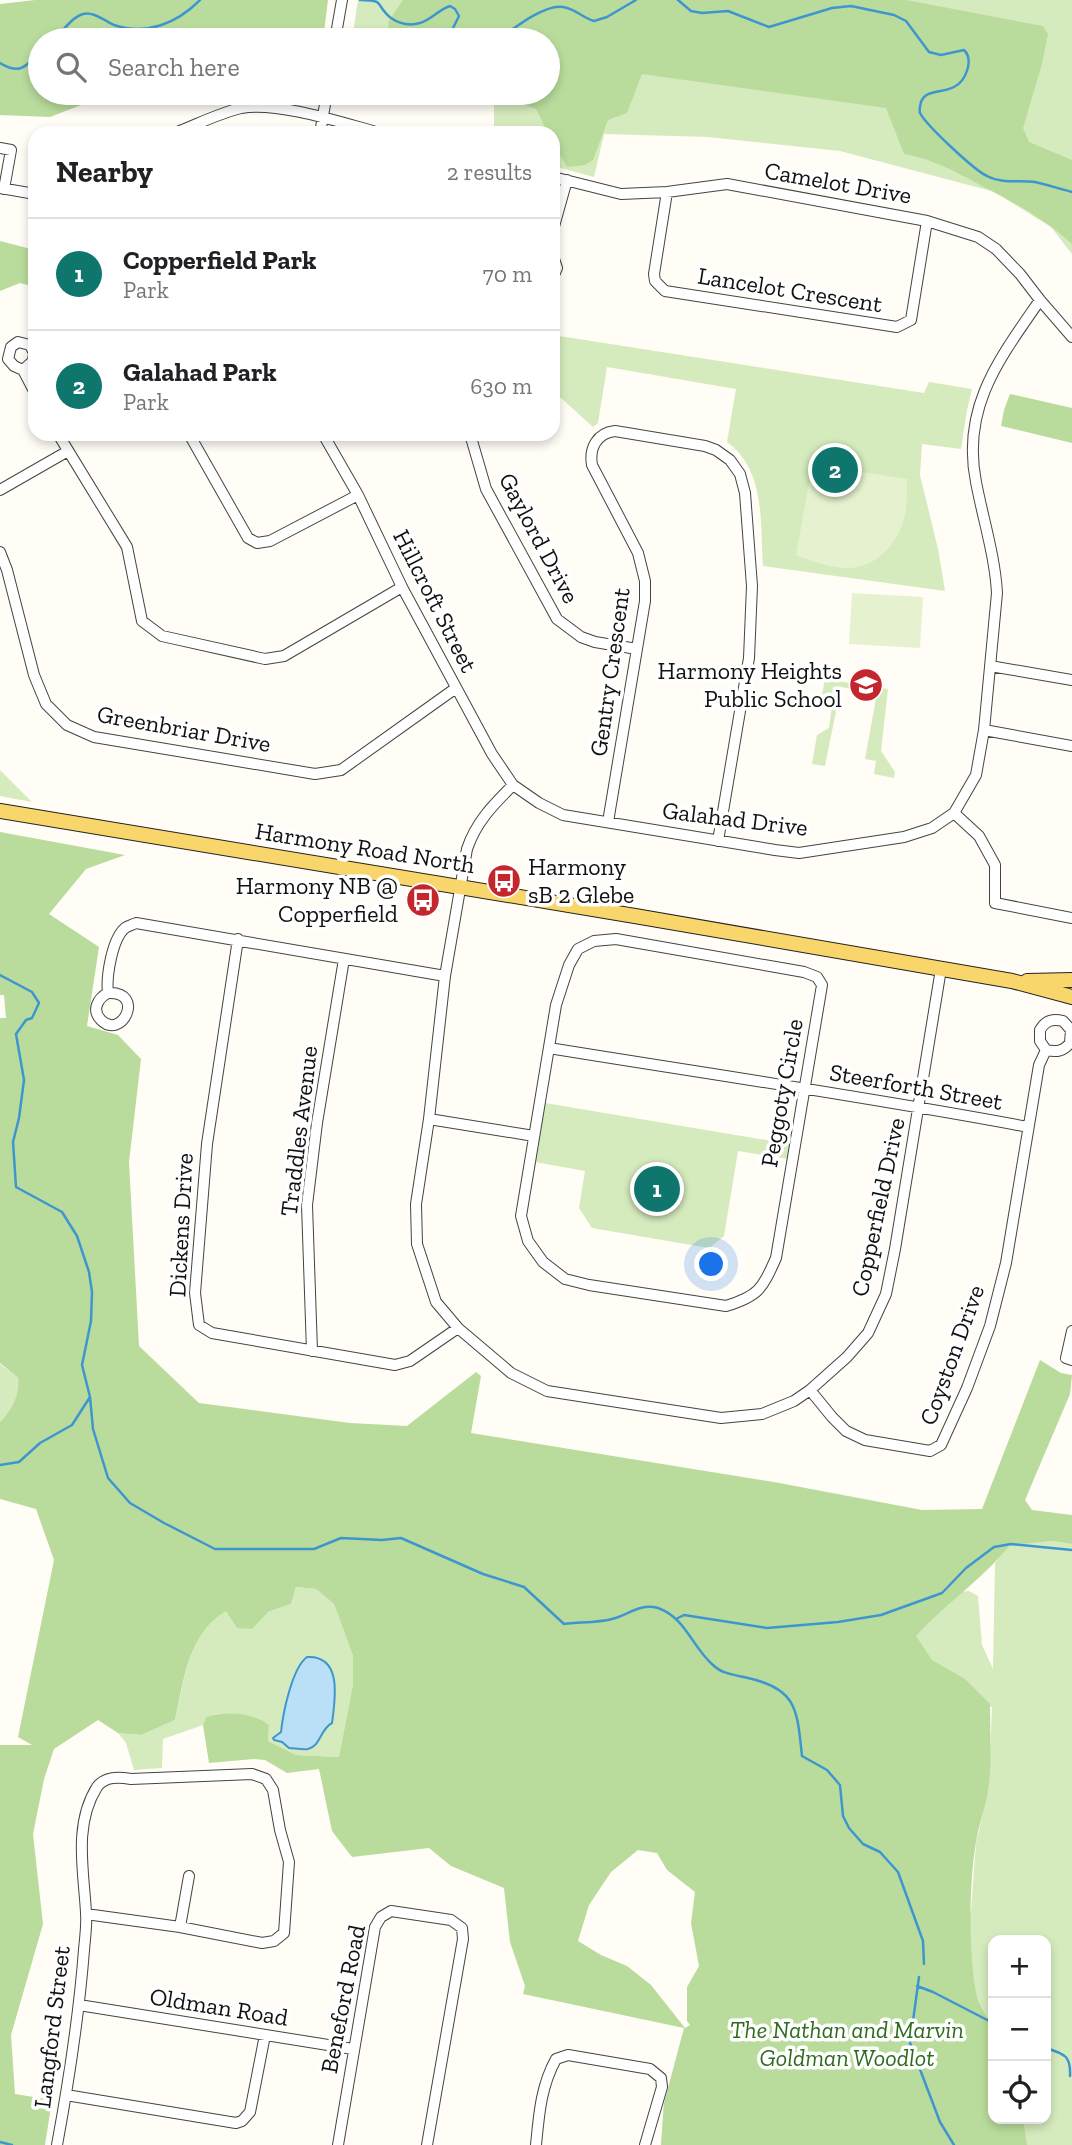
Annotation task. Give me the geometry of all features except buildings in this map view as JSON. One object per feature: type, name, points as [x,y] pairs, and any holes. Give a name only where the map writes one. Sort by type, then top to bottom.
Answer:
[{"type":"main road","name":"Harmony Road North","points":[[0,811],[1012,981],[1072,997]]},
{"type":"main road","name":"Harmony Road North","points":[[1012,981],[1072,980]]},
{"type":"street","points":[[337,28],[342,0]]},
{"type":"street","points":[[321,126],[325,105]]},
{"type":"street","points":[[193,126],[240,108],[266,106],[353,126]]},
{"type":"street","points":[[0,148],[11,150],[2,188],[28,193]]},
{"type":"street","name":"Camelot Drive","points":[[560,178],[621,194],[667,192],[727,184],[927,221],[978,237],[996,249],[1072,337]]},
{"type":"street","points":[[560,205],[567,180]]},
{"type":"street","name":"Lancelot Crescent","points":[[667,192],[654,274],[655,281],[665,291],[897,327],[911,320],[927,221]]},
{"type":"street","name":"Galahad Drive","points":[[513,785],[563,815],[799,853],[904,837],[932,828],[954,813],[976,775],[984,730],[998,593],[975,480],[975,428],[990,375],[1040,300]]},
{"type":"street","points":[[23,370],[28,380]]},
{"type":"street","name":"Gentry Crescent","points":[[608,822],[645,601],[642,565],[638,553],[592,465],[595,443],[607,432],[615,432],[716,450],[736,466],[743,484],[752,586],[751,640],[718,841]]},
{"type":"street","points":[[62,441],[127,547],[142,621],[162,636],[265,659],[284,656],[402,587]]},
{"type":"street","points":[[193,441],[248,538],[257,543],[270,541],[358,495]]},
{"type":"street","name":"Hillcroft Street","points":[[327,441],[358,495],[402,587],[456,688],[492,754],[513,785]]},
{"type":"street","name":"Gaylord Drive","points":[[472,441],[486,489],[557,620],[581,637],[637,649]]},
{"type":"street","points":[[0,490],[68,452]]},
{"type":"street","name":"Greenbriar Drive","points":[[0,552],[34,675],[46,704],[66,725],[94,737],[315,774],[341,770],[456,688]]},
{"type":"street","points":[[990,666],[1072,680]]},
{"type":"street","points":[[984,730],[1072,746]]},
{"type":"street","name":"Copperfield Drive","points":[[513,785],[486,812],[472,835],[460,887],[445,976],[429,1119],[416,1204],[417,1244],[436,1302],[457,1328],[511,1373],[547,1391],[721,1418],[762,1414],[794,1401],[847,1357],[868,1333],[886,1294],[941,969]]},
{"type":"street","points":[[954,813],[979,836],[996,865],[995,903],[1072,918]]},
{"type":"street","points":[[108,993],[106,982],[115,944],[124,929],[136,923],[445,976]]},
{"type":"street","name":"Dickens Drive","points":[[238,939],[206,1144],[195,1293],[199,1325],[212,1333],[395,1365],[410,1361],[457,1328]]},
{"type":"street","name":"Peggoty Circle","points":[[616,939],[804,972],[817,977],[822,985],[804,1090],[776,1258],[764,1286],[746,1300],[726,1306],[565,1279],[543,1262],[528,1241],[521,1216],[556,1005],[569,965],[578,948],[593,941],[616,939]]},
{"type":"street","name":"Traddles Avenue","points":[[312,1351],[307,1205],[317,1123],[344,959]]},
{"type":"street","name":"Steerforth Street","points":[[549,1048],[919,1106],[1028,1127]]},
{"type":"street","name":"Coyston Drive","points":[[810,1390],[846,1431],[865,1440],[930,1451],[941,1445],[967,1388],[990,1326],[1006,1263],[1039,1065],[1046,1050]]},
{"type":"street","points":[[429,1119],[534,1136]]},
{"type":"street","points":[[1069,1359],[1072,1331]]},
{"type":"street","name":"Langford Street","points":[[57,2145],[79,2005],[86,1914],[81,1855],[87,1810],[98,1785],[114,1777],[131,1779],[252,1773],[266,1779],[273,1790],[289,1862],[284,1933],[274,1941],[262,1943],[180,1927],[86,1914]]},
{"type":"street","points":[[180,1927],[189,1876]]},
{"type":"street","name":"Beneford Road","points":[[342,2144],[353,2049],[375,1927],[381,1917],[391,1911],[451,1920],[462,1928],[463,1939],[427,2145]]},
{"type":"street","name":"Oldman Road","points":[[79,2005],[353,2049]]},
{"type":"street","points":[[66,2095],[236,2123],[242,2121],[250,2112],[265,2035]]},
{"type":"street","points":[[536,2145],[541,2099],[547,2076],[556,2059],[568,2055],[650,2069],[661,2078],[662,2087],[645,2145]]},
{"type":"green space","points":[[35,0],[328,0],[324,28],[28,28],[28,105],[81,105],[50,117],[0,115],[0,4]]},
{"type":"green space","points":[[358,0],[1072,0],[1072,254],[1051,227],[995,192],[840,151],[708,137],[604,134],[594,177],[560,168],[560,126],[494,126],[494,105],[560,105],[560,28],[354,28]]},
{"type":"green space","points":[[403,0],[906,0],[1043,26],[1048,34],[1023,128],[1029,142],[1072,160],[1072,244],[1040,219],[1004,198],[943,166],[904,154],[886,108],[642,74],[627,113],[608,120],[593,160],[585,165],[567,167],[560,154],[560,126],[544,126],[536,109],[526,105],[560,105],[560,28],[389,28],[388,22]]},
{"type":"green space","points":[[0,241],[28,248],[28,285],[20,283],[0,291]]},
{"type":"green space","points":[[560,336],[924,393],[929,382],[972,389],[961,449],[922,444],[920,475],[945,591],[763,566],[761,516],[755,482],[740,454],[727,442],[736,389],[607,367],[598,423],[593,427],[561,398]]},
{"type":"green space","points":[[1010,394],[1072,408],[1072,443],[1001,426]]},
{"type":"green space","points":[[815,465],[907,479],[905,512],[900,531],[883,554],[875,560],[858,567],[841,568],[796,555],[812,467]]},
{"type":"green space","points":[[852,593],[923,597],[920,648],[849,644]]},
{"type":"green space","points":[[825,679],[888,689],[881,751],[895,772],[894,778],[874,774],[876,761],[865,759],[877,693],[841,687],[825,766],[812,764],[817,735],[829,728],[833,698],[822,695]]},
{"type":"green space","points":[[0,770],[32,802],[0,796]]},
{"type":"green space","name":"The Nathan and Marvin Goldman Woodlot","points":[[0,832],[125,855],[86,869],[49,914],[99,947],[87,1026],[118,1035],[141,1059],[129,1162],[139,1346],[199,1403],[350,1423],[407,1426],[476,1372],[481,1376],[471,1433],[774,1482],[922,1510],[982,1509],[1040,1360],[1061,1373],[1072,1375],[1070,1394],[1025,1500],[1032,1510],[1072,1515],[1072,1544],[1052,1541],[1010,1545],[916,1636],[932,1660],[965,1679],[990,1704],[989,1785],[976,1842],[972,1877],[972,1962],[977,1997],[988,2018],[988,2124],[1024,2124],[1027,2145],[661,2145],[664,2103],[684,2028],[523,1994],[525,1986],[510,1942],[504,1888],[451,1866],[429,1848],[352,1857],[332,1831],[319,1769],[287,1773],[265,1760],[254,1759],[209,1763],[203,1725],[206,1717],[230,1713],[255,1717],[269,1725],[268,1741],[296,1755],[339,1757],[353,1684],[353,1656],[334,1604],[316,1589],[296,1587],[291,1604],[268,1612],[252,1629],[237,1628],[226,1611],[213,1621],[203,1632],[190,1659],[175,1720],[141,1735],[118,1733],[98,1720],[54,1749],[44,1779],[33,1834],[43,1924],[11,2035],[15,2094],[52,2100],[45,2145],[0,2145],[0,1745],[32,1745],[18,1737],[54,1560],[36,1509],[0,1499],[0,1422],[8,1413],[18,1390],[18,1378],[0,1363],[0,1018],[6,1018],[4,995],[0,995]],"holes":[[[638,1850],[657,1853],[667,1870],[695,1892],[691,1923],[699,1966],[687,1987],[687,2021],[690,2025],[685,2028],[651,1985],[627,1966],[578,1941],[589,1905],[611,1872]]]},
{"type":"green space","points":[[545,1103],[790,1144],[788,1159],[738,1151],[724,1236],[709,1248],[592,1228],[579,1208],[585,1171],[535,1162]]},
{"type":"green space","points":[[0,1364],[18,1378],[18,1390],[8,1413],[0,1422]]},
{"type":"green space","name":"The Nathan and Marvin Goldman Woodlot","points":[[1052,1541],[1072,1544],[1072,2145],[661,2145],[664,2103],[971,1911],[976,1843],[989,1788],[992,1707],[972,1705],[904,1660],[915,1597],[969,1591],[978,1596],[982,1645],[993,1669],[995,1563],[1010,1544]]},
{"type":"green space","points":[[296,1587],[316,1589],[334,1604],[353,1656],[353,1684],[339,1757],[296,1755],[268,1741],[269,1725],[246,1716],[223,1714],[206,1717],[203,1725],[163,1739],[162,1768],[134,1770],[126,1743],[118,1733],[141,1735],[175,1720],[185,1674],[195,1645],[213,1620],[226,1610],[237,1628],[291,1604]],"holes":[[[312,1657],[320,1660],[326,1726],[318,1743],[289,1748],[275,1736],[281,1733],[290,1690],[305,1661]]]},
{"type":"water","points":[[307,1657],[319,1658],[327,1663],[332,1671],[335,1691],[332,1723],[312,1747],[289,1748],[273,1738],[281,1732],[293,1681]]},
{"type":"waterway","points":[[150,28],[182,15],[200,0]]},
{"type":"waterway","points":[[360,0],[377,2],[391,18],[410,24],[424,22],[450,6],[459,16],[453,28]]},
{"type":"waterway","points":[[515,28],[529,18],[555,7],[567,8],[594,21],[607,17],[636,0]]},
{"type":"waterway","points":[[678,0],[691,11],[728,11],[769,27],[832,8],[851,6],[894,15],[906,21],[929,52],[941,55],[964,50],[967,54],[968,65],[962,80],[950,89],[927,95],[921,102],[920,113],[940,137],[981,172],[993,178],[1035,182],[1072,192]]},
{"type":"waterway","points":[[65,28],[71,21],[87,13],[126,28]]},
{"type":"waterway","points":[[0,63],[17,69],[28,64]]},
{"type":"waterway","points":[[0,975],[32,992],[39,1003],[32,1018],[26,1020],[16,1034],[24,1080],[13,1142],[16,1187],[62,1212],[77,1236],[89,1272],[92,1292],[91,1321],[82,1365],[90,1397],[93,1429],[108,1478],[130,1503],[215,1549],[314,1549],[341,1538],[401,1538],[483,1574],[524,1587],[564,1624],[606,1620],[645,1607],[658,1608],[668,1613],[717,1668],[777,1688],[792,1704],[802,1756],[827,1770],[840,1785],[843,1816],[849,1828],[863,1844],[880,1852],[898,1872],[923,1941],[924,1964]]},
{"type":"waterway","points":[[0,1465],[19,1462],[40,1443],[72,1425],[90,1397]]},
{"type":"waterway","points":[[676,1619],[684,1615],[767,1628],[881,1615],[942,1593],[966,1568],[994,1547],[1011,1544],[1072,1550]]},
{"type":"waterway","points":[[919,1977],[910,2043],[940,2122],[954,2145]]},
{"type":"waterway","points":[[917,1986],[988,2020]]},
{"type":"waterway","points":[[1051,2050],[1068,2059],[1070,2076]]},
{"type":"waterway","points":[[0,2142],[12,2145]]},
{"type":"place","name":"Galahad Park","points":[[835,470]]},
{"type":"place","name":"Harmony Heights Public School","points":[[866,685]]},
{"type":"place","name":"Harmony sB 2 Glebe","points":[[504,881]]},
{"type":"place","name":"Harmony NB @ Copperfield","points":[[423,900]]},
{"type":"place","name":"Copperfield Park","points":[[657,1189]]}]
